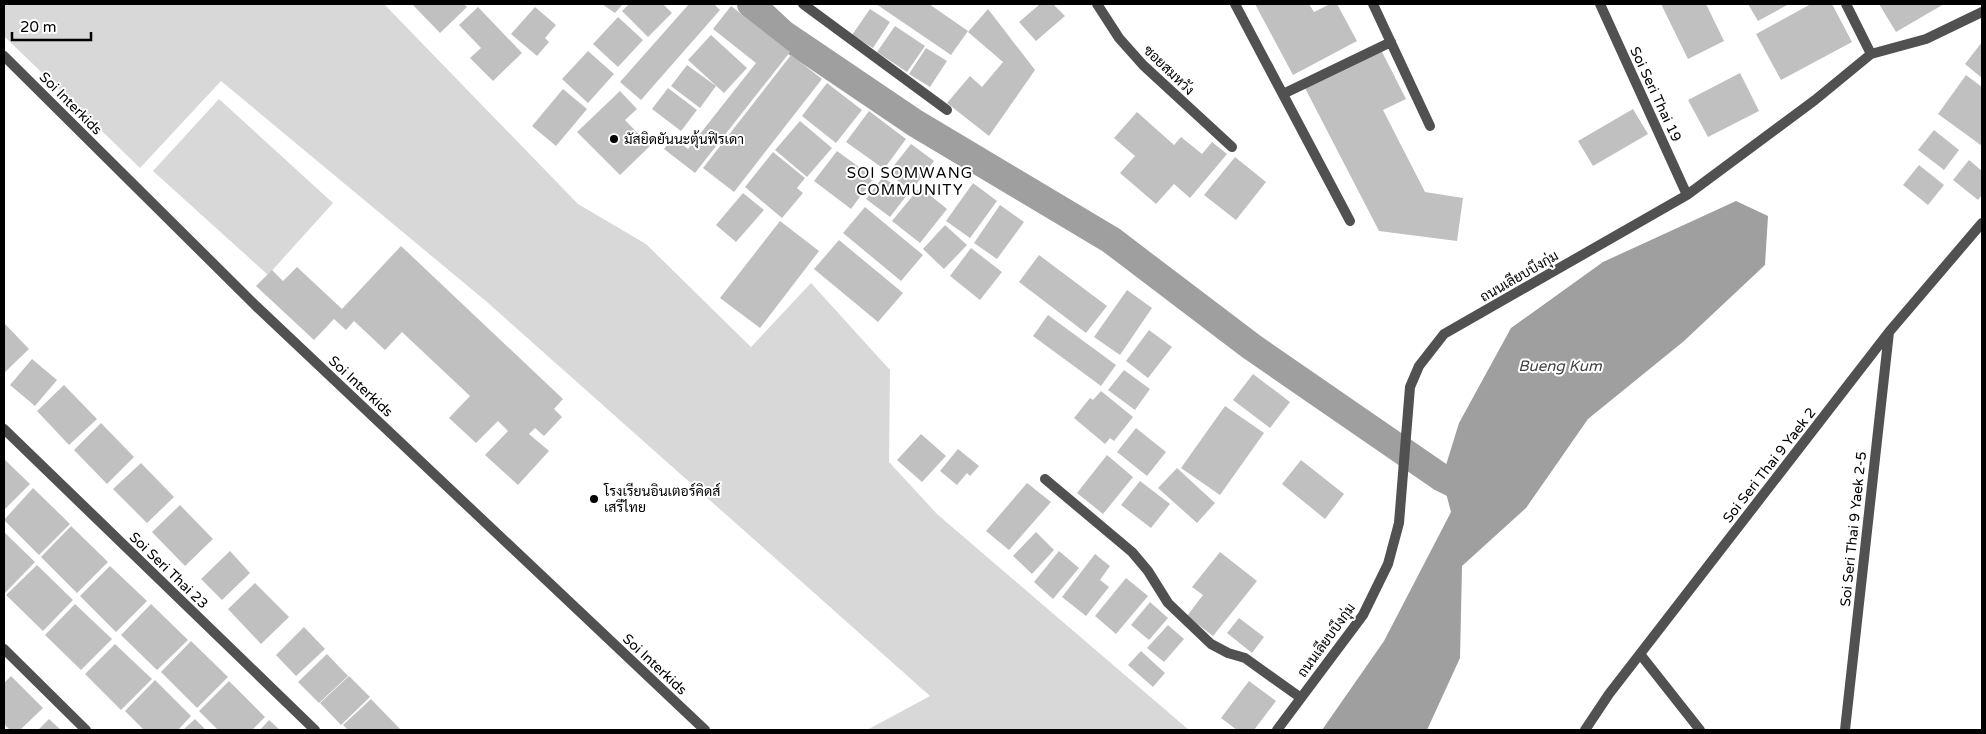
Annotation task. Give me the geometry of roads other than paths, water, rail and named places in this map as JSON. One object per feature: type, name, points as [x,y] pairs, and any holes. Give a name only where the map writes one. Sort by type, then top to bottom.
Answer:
[{"type":"street","points":[[803,4],[947,110]]},
{"type":"street","name":"ซอยสมหวัง","points":[[1096,4],[1119,38],[1143,65],[1232,147]]},
{"type":"street","points":[[1235,4],[1350,221]]},
{"type":"street","points":[[1373,4],[1430,126]]},
{"type":"street","name":"Soi Seri Thai 19","points":[[1600,4],[1688,195]]},
{"type":"street","points":[[1846,4],[1871,54]]},
{"type":"street","name":"ถนนเลียบบึงกุ่ม","points":[[1277,730],[1363,615],[1388,564],[1399,523],[1404,485],[1410,387],[1419,366],[1444,334],[1688,195],[1807,106],[1871,54],[1926,39],[1982,12]]},
{"type":"street","points":[[1283,94],[1391,42]]},
{"type":"street","name":"Soi Interkids","points":[[4,56],[256,306],[705,730]]},
{"type":"street","name":"Soi Seri Thai 9 Yaek 2","points":[[1585,730],[1640,654],[1889,332],[1982,223]]},
{"type":"street","name":"Soi Seri Thai 9 Yaek 2-5","points":[[1846,730],[1889,332]]},
{"type":"street","name":"Soi Seri Thai 23","points":[[4,429],[315,730]]},
{"type":"street","points":[[1045,479],[1132,552],[1148,572],[1168,603],[1211,644],[1223,651],[1245,658],[1301,698]]},
{"type":"street","points":[[4,649],[86,730]]},
{"type":"street","points":[[1640,654],[1700,730]]},
{"type":"water","name":"Bueng Kum","points":[[1736,201],[1768,216],[1765,265],[1684,341],[1588,419],[1526,508],[1462,566],[1460,658],[1427,730],[1322,730],[1384,641],[1451,512],[1442,478],[1459,423],[1511,328],[1603,262]]},
{"type":"waterway","points":[[751,4],[782,33],[915,123],[1111,240],[1252,347],[1442,478],[1475,494]]},
{"type":"place","name":"มัสยิดยันนะตุ้นฟิรเดา","points":[[614,139]]},
{"type":"place","name":"โรงเรียนอินเตอร์คิดส์ เสรีไทย","points":[[594,499]]},
{"type":"district","name":"SOI SOMWANG COMMUNITY","points":[[910,182]]}]
